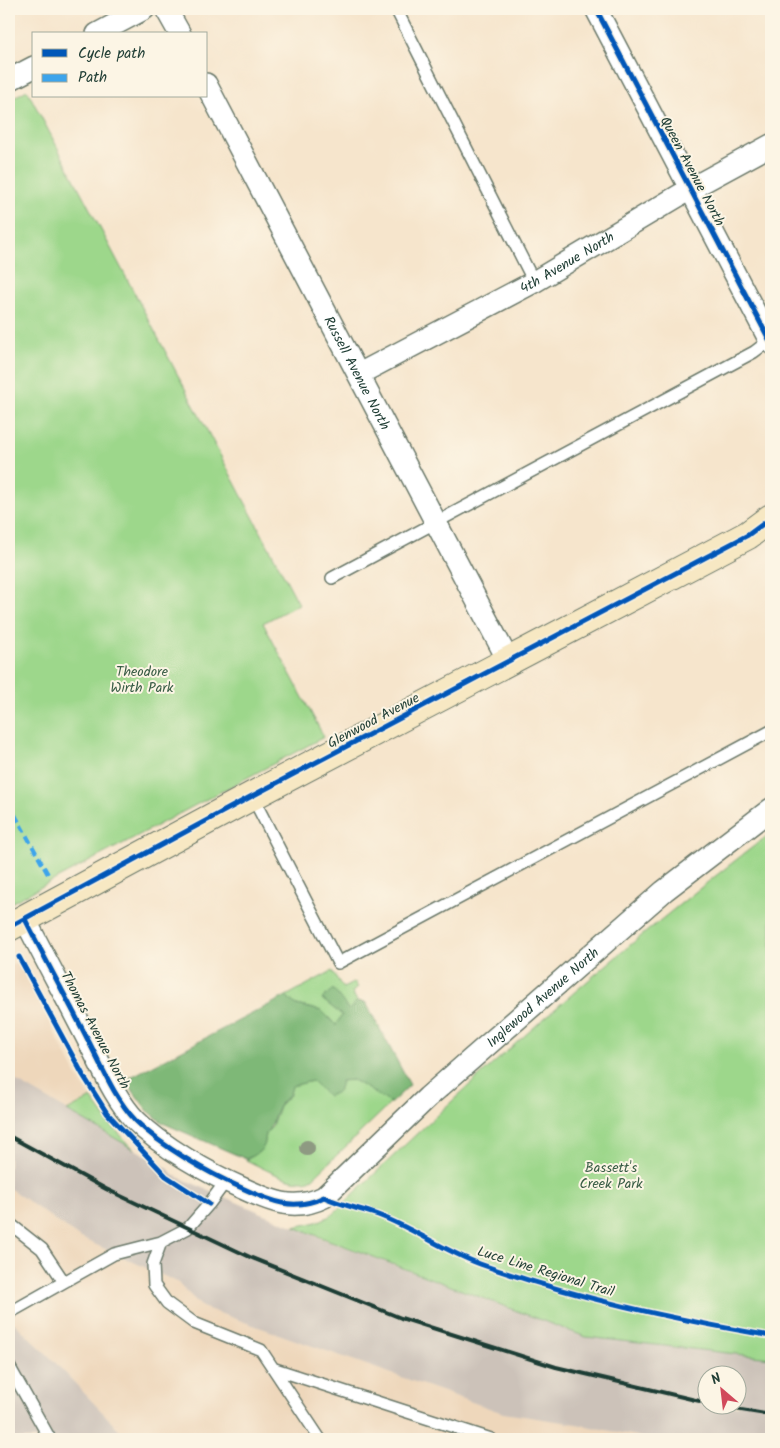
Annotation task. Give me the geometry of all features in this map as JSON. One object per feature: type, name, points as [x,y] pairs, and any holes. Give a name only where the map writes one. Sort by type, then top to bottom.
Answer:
[{"type":"street","points":[[101,32],[144,9]]},
{"type":"street","points":[[166,9],[179,32]]},
{"type":"street","name":"Queen Avenue North","points":[[596,9],[771,341]]},
{"type":"street","points":[[9,80],[32,68]]},
{"type":"street","name":"Russell Avenue North","points":[[208,88],[509,662]]},
{"type":"street","name":"4th Avenue North","points":[[359,374],[534,282],[690,189],[771,145]]},
{"type":"street","name":"Glenwood Avenue","points":[[17,923],[252,796],[760,532],[771,518]]},
{"type":"street","name":"Inglewood Avenue North","points":[[324,1197],[428,1097],[664,891],[771,809]]},
{"type":"street","name":"Thomas Avenue North","points":[[17,923],[110,1083],[136,1121],[180,1154],[226,1181],[268,1200],[294,1205],[310,1203],[324,1197]]},
{"type":"lane","points":[[396,9],[534,282]]},
{"type":"lane","points":[[332,578],[754,352],[771,341]]},
{"type":"lane","points":[[252,796],[338,963],[771,731]]},
{"type":"lane","points":[[9,1313],[114,1254],[161,1242],[188,1228],[226,1181]]},
{"type":"lane","points":[[9,1223],[42,1249],[64,1282]]},
{"type":"lane","points":[[161,1242],[153,1264],[154,1285],[167,1303],[194,1323],[261,1350],[320,1439]]},
{"type":"lane","points":[[9,1366],[50,1439]]},
{"type":"lane","points":[[275,1369],[491,1439]]},
{"type":"shaded area","points":[[18,962],[78,1078],[91,1098],[67,1111],[9,1077],[9,966]]},
{"type":"shaded area","points":[[9,1077],[168,1168],[173,1175],[318,1237],[586,1337],[771,1358],[771,1439],[651,1439],[576,1424],[503,1413],[202,1307],[177,1282],[79,1237],[9,1188]]},
{"type":"shaded area","points":[[9,1188],[79,1237],[177,1282],[202,1307],[503,1413],[576,1424],[651,1439],[128,1439],[48,1355],[9,1318]]},
{"type":"shaded area","points":[[9,1318],[48,1355],[128,1439],[9,1439]]},
{"type":"green space","name":"Theodore Wirth Park","points":[[27,90],[299,604],[263,623],[324,737],[9,904],[9,100]]},
{"type":"green space","name":"Bassett's Creek Park","points":[[771,833],[771,1358],[586,1337],[294,1227],[317,1222],[332,1215],[437,1115],[546,1017],[657,923]]},
{"type":"green space","points":[[332,971],[343,988],[355,982],[358,988],[352,992],[357,1001],[350,1010],[322,999],[342,1015],[336,1025],[322,1011],[296,1005],[286,996]]},
{"type":"green space","points":[[333,989],[349,1010],[357,1001],[366,1003],[410,1085],[391,1103],[353,1080],[341,1081],[338,1092],[328,1096],[312,1081],[292,1086],[289,1095],[279,1106],[265,1134],[265,1144],[258,1153],[246,1159],[163,1123],[147,1110],[125,1080],[286,996],[296,1005],[322,1011],[336,1025],[342,1015],[322,999]]},
{"type":"green space","points":[[353,1080],[391,1103],[313,1178],[306,1181],[289,1179],[246,1160],[258,1153],[265,1144],[265,1134],[272,1127],[279,1106],[290,1095],[291,1086],[312,1081]]},
{"type":"green space","points":[[91,1098],[111,1125],[134,1149],[67,1111]]},
{"type":"railway","points":[[9,1136],[106,1189],[252,1258],[401,1318],[556,1367],[698,1401]]},
{"type":"railway","points":[[748,1411],[771,1415]]},
{"type":"marked path","points":[[9,804],[49,876]]},
{"type":"cycle path","points":[[596,9],[771,343]]},
{"type":"cycle path","points":[[9,927],[252,796],[748,535],[771,518]]},
{"type":"cycle path","name":"Luce Line Regional Trail","points":[[25,919],[109,1082],[128,1112],[147,1131],[172,1150],[200,1167],[272,1201],[302,1204],[324,1197],[378,1215],[404,1226],[467,1259],[552,1287],[661,1315],[771,1336]]},
{"type":"cycle path","points":[[19,957],[83,1075],[107,1113],[166,1176],[209,1204]]}]
